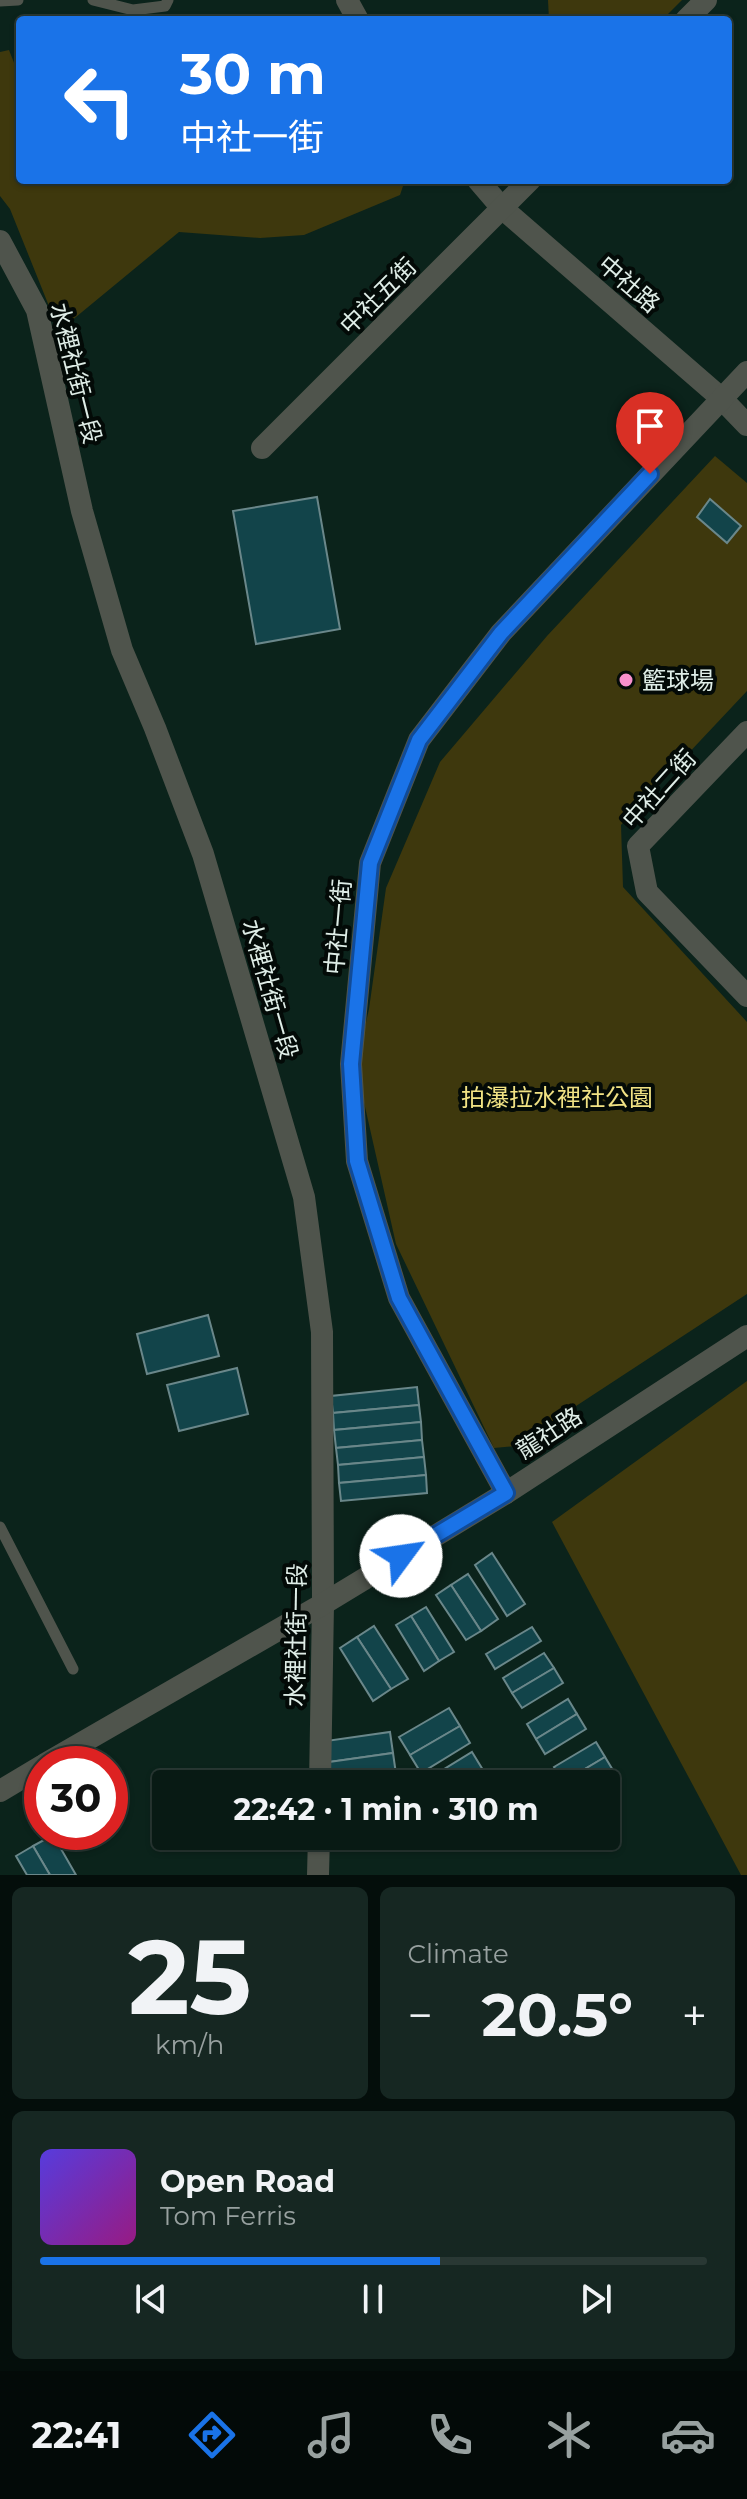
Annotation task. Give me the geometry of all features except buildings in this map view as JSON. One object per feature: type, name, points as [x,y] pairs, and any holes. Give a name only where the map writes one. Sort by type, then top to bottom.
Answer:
[{"type":"street","points":[[690,16],[706,0]]},
{"type":"street","name":"中社路","points":[[481,184],[502,208],[721,398],[747,425]]},
{"type":"street","name":"中社五街","points":[[262,448],[526,184]]},
{"type":"street","name":"水裡社街一段","points":[[0,241],[37,310],[82,511],[122,650],[203,854],[304,1197],[322,1332],[320,1770]]},
{"type":"street","name":"中社一街","points":[[506,1493],[399,1298],[357,1161],[351,1064],[370,863],[419,740],[501,633],[747,372]]},
{"type":"street","name":"中社二街","points":[[747,732],[638,846],[647,892],[747,996]]},
{"type":"street","name":"龍社路","points":[[77,1746],[323,1604],[506,1493],[747,1336]]},
{"type":"street","name":"龍社路","points":[[0,1791],[24,1777]]},
{"type":"street","points":[[318,1875],[319,1850]]},
{"type":"lane","points":[[0,1],[18,0]]},
{"type":"lane","points":[[93,0],[133,10],[165,6],[168,0]]},
{"type":"lane","points":[[0,1527],[73,1669]]},
{"type":"green space","points":[[548,0],[682,0],[666,16],[549,16]]},
{"type":"green space","points":[[9,50],[16,68],[16,184],[404,184],[400,195],[304,235],[260,238],[179,232],[59,331],[10,209],[0,196],[0,52]]},
{"type":"green space","name":"拍瀑拉水裡社公園","points":[[715,456],[747,483],[747,691],[621,825],[623,887],[747,1022],[747,1294],[515,1446],[494,1448],[396,1244],[356,1067],[369,1009],[386,888],[440,762],[547,636]]},
{"type":"green space","points":[[747,1381],[747,1875],[741,1875],[552,1522]]},
{"type":"place","name":"籃球場","points":[[626,680]]},
{"type":"route","points":[[401,1556],[506,1493],[399,1298],[357,1161],[351,1064],[370,863],[419,740],[501,633],[650,474]]}]
